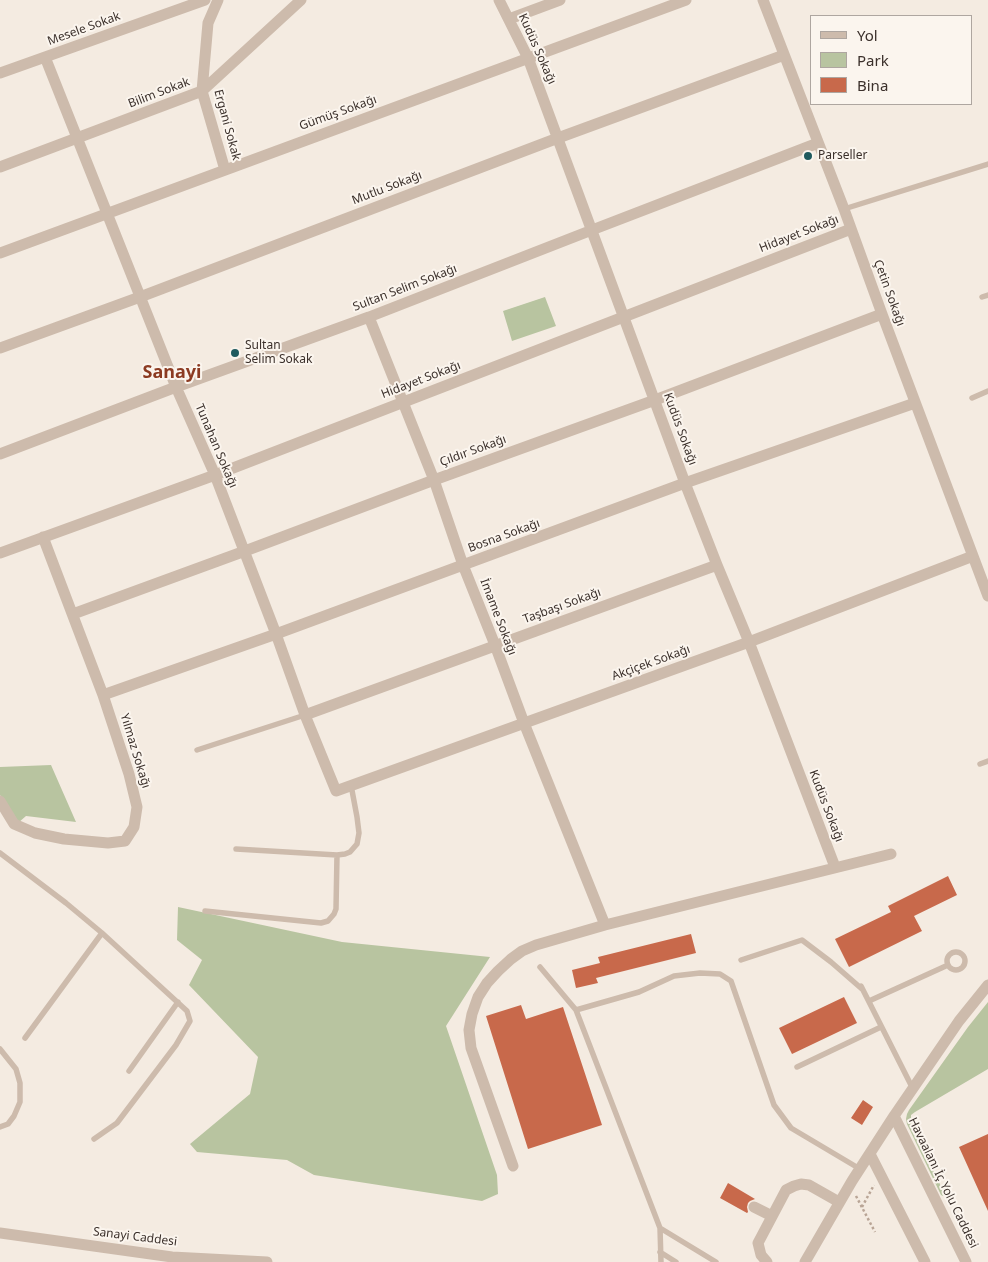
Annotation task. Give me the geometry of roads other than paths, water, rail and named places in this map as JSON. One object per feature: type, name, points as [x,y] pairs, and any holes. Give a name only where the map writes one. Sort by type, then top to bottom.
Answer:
[{"type":"street","name":"Mesele Sokak","points":[[0,73],[205,0]]},
{"type":"street","name":"Ergani Sokak","points":[[218,0],[208,22],[202,91],[225,170]]},
{"type":"street","name":"Bilim Sokak","points":[[0,167],[202,91],[301,0]]},
{"type":"street","name":"Kudüs Sokağı","points":[[499,0],[528,58],[685,483],[749,642],[835,867]]},
{"type":"street","points":[[508,19],[560,0]]},
{"type":"street","name":"Gümüş Sokağı","points":[[0,253],[686,0]]},
{"type":"street","name":"Çetin Sokağı","points":[[763,0],[844,209],[988,596]]},
{"type":"street","name":"Mutlu Sokağı","points":[[0,348],[784,55]]},
{"type":"street","name":"Tunahan Sokağı","points":[[45,57],[176,387],[215,475],[276,634],[304,715],[336,791]]},
{"type":"street","name":"Sultan Selim Sokağı","points":[[0,454],[176,387],[369,317],[818,143]]},
{"type":"street","name":"Hidayet Sokağı","points":[[0,553],[215,475],[851,229]]},
{"type":"street","name":"Çıldır Sokağı","points":[[73,614],[655,400],[882,314]]},
{"type":"street","name":"İmame Sokağı","points":[[369,317],[434,480],[463,565],[524,723],[605,925]]},
{"type":"street","name":"Bosna Sokağı","points":[[103,695],[276,634],[685,483],[915,403]]},
{"type":"street","name":"Yılmaz Sokağı","points":[[0,801],[14,824],[35,833],[64,839],[108,843],[125,841],[134,827],[137,807],[129,774],[103,695],[44,537]]},
{"type":"street","name":"Akçiçek Sokağı","points":[[336,791],[749,642],[973,556]]},
{"type":"street","name":"Taşbaşı Sokağı","points":[[304,715],[717,565]]},
{"type":"street","points":[[513,1166],[471,1048],[469,1030],[478,997],[487,983],[522,951],[605,925],[891,854]]},
{"type":"street","name":"Havaalanı İç Yolu Caddesi","points":[[805,1262],[839,1202],[894,1116],[959,1022],[988,985]]},
{"type":"street","name":"Havaalanı İç Yolu Caddesi","points":[[894,1116],[966,1262]]},
{"type":"street","points":[[870,1154],[925,1262]]},
{"type":"street","points":[[767,1262],[761,1255],[758,1243],[786,1190],[801,1184],[809,1185],[839,1202]]},
{"type":"street","points":[[754,1207],[772,1216]]},
{"type":"street","name":"Sanayi Caddesi","points":[[0,1233],[129,1256],[172,1256],[267,1262]]},
{"type":"lane","points":[[844,209],[988,164]]},
{"type":"lane","points":[[972,398],[988,391]]},
{"type":"lane","points":[[197,750],[304,715]]},
{"type":"lane","points":[[980,764],[988,761]]},
{"type":"lane","points":[[236,850],[338,855],[350,852],[357,844],[359,834],[351,785]]},
{"type":"lane","points":[[0,853],[102,933],[187,1011],[190,1021],[176,1045],[117,1123],[94,1139]]},
{"type":"lane","points":[[205,910],[325,922],[331,918],[336,910],[338,855]]},
{"type":"lane","points":[[25,1038],[102,933]]},
{"type":"lane","points":[[741,960],[802,940],[862,989]]},
{"type":"lane","points":[[869,1002],[948,965]]},
{"type":"lane","points":[[540,967],[576,1010],[660,1228],[660,1262]]},
{"type":"lane","points":[[576,1010],[639,992],[674,976],[700,973],[720,974],[731,981],[774,1105],[791,1128],[860,1169]]},
{"type":"lane","points":[[858,980],[913,1089]]},
{"type":"lane","points":[[129,1071],[178,1002]]},
{"type":"lane","points":[[797,1067],[882,1027]]},
{"type":"lane","points":[[0,1049],[16,1069],[20,1083],[20,1102],[14,1116],[8,1124],[0,1127]]},
{"type":"lane","points":[[660,1228],[716,1262]]},
{"type":"lane","points":[[660,1252],[676,1262]]},
{"type":"place","name":"Parseller","points":[[808,156]]},
{"type":"place","name":"Sultan Selim Sokak","points":[[235,353]]},
{"type":"district","name":"Sanayi","points":[[172,373]]}]
